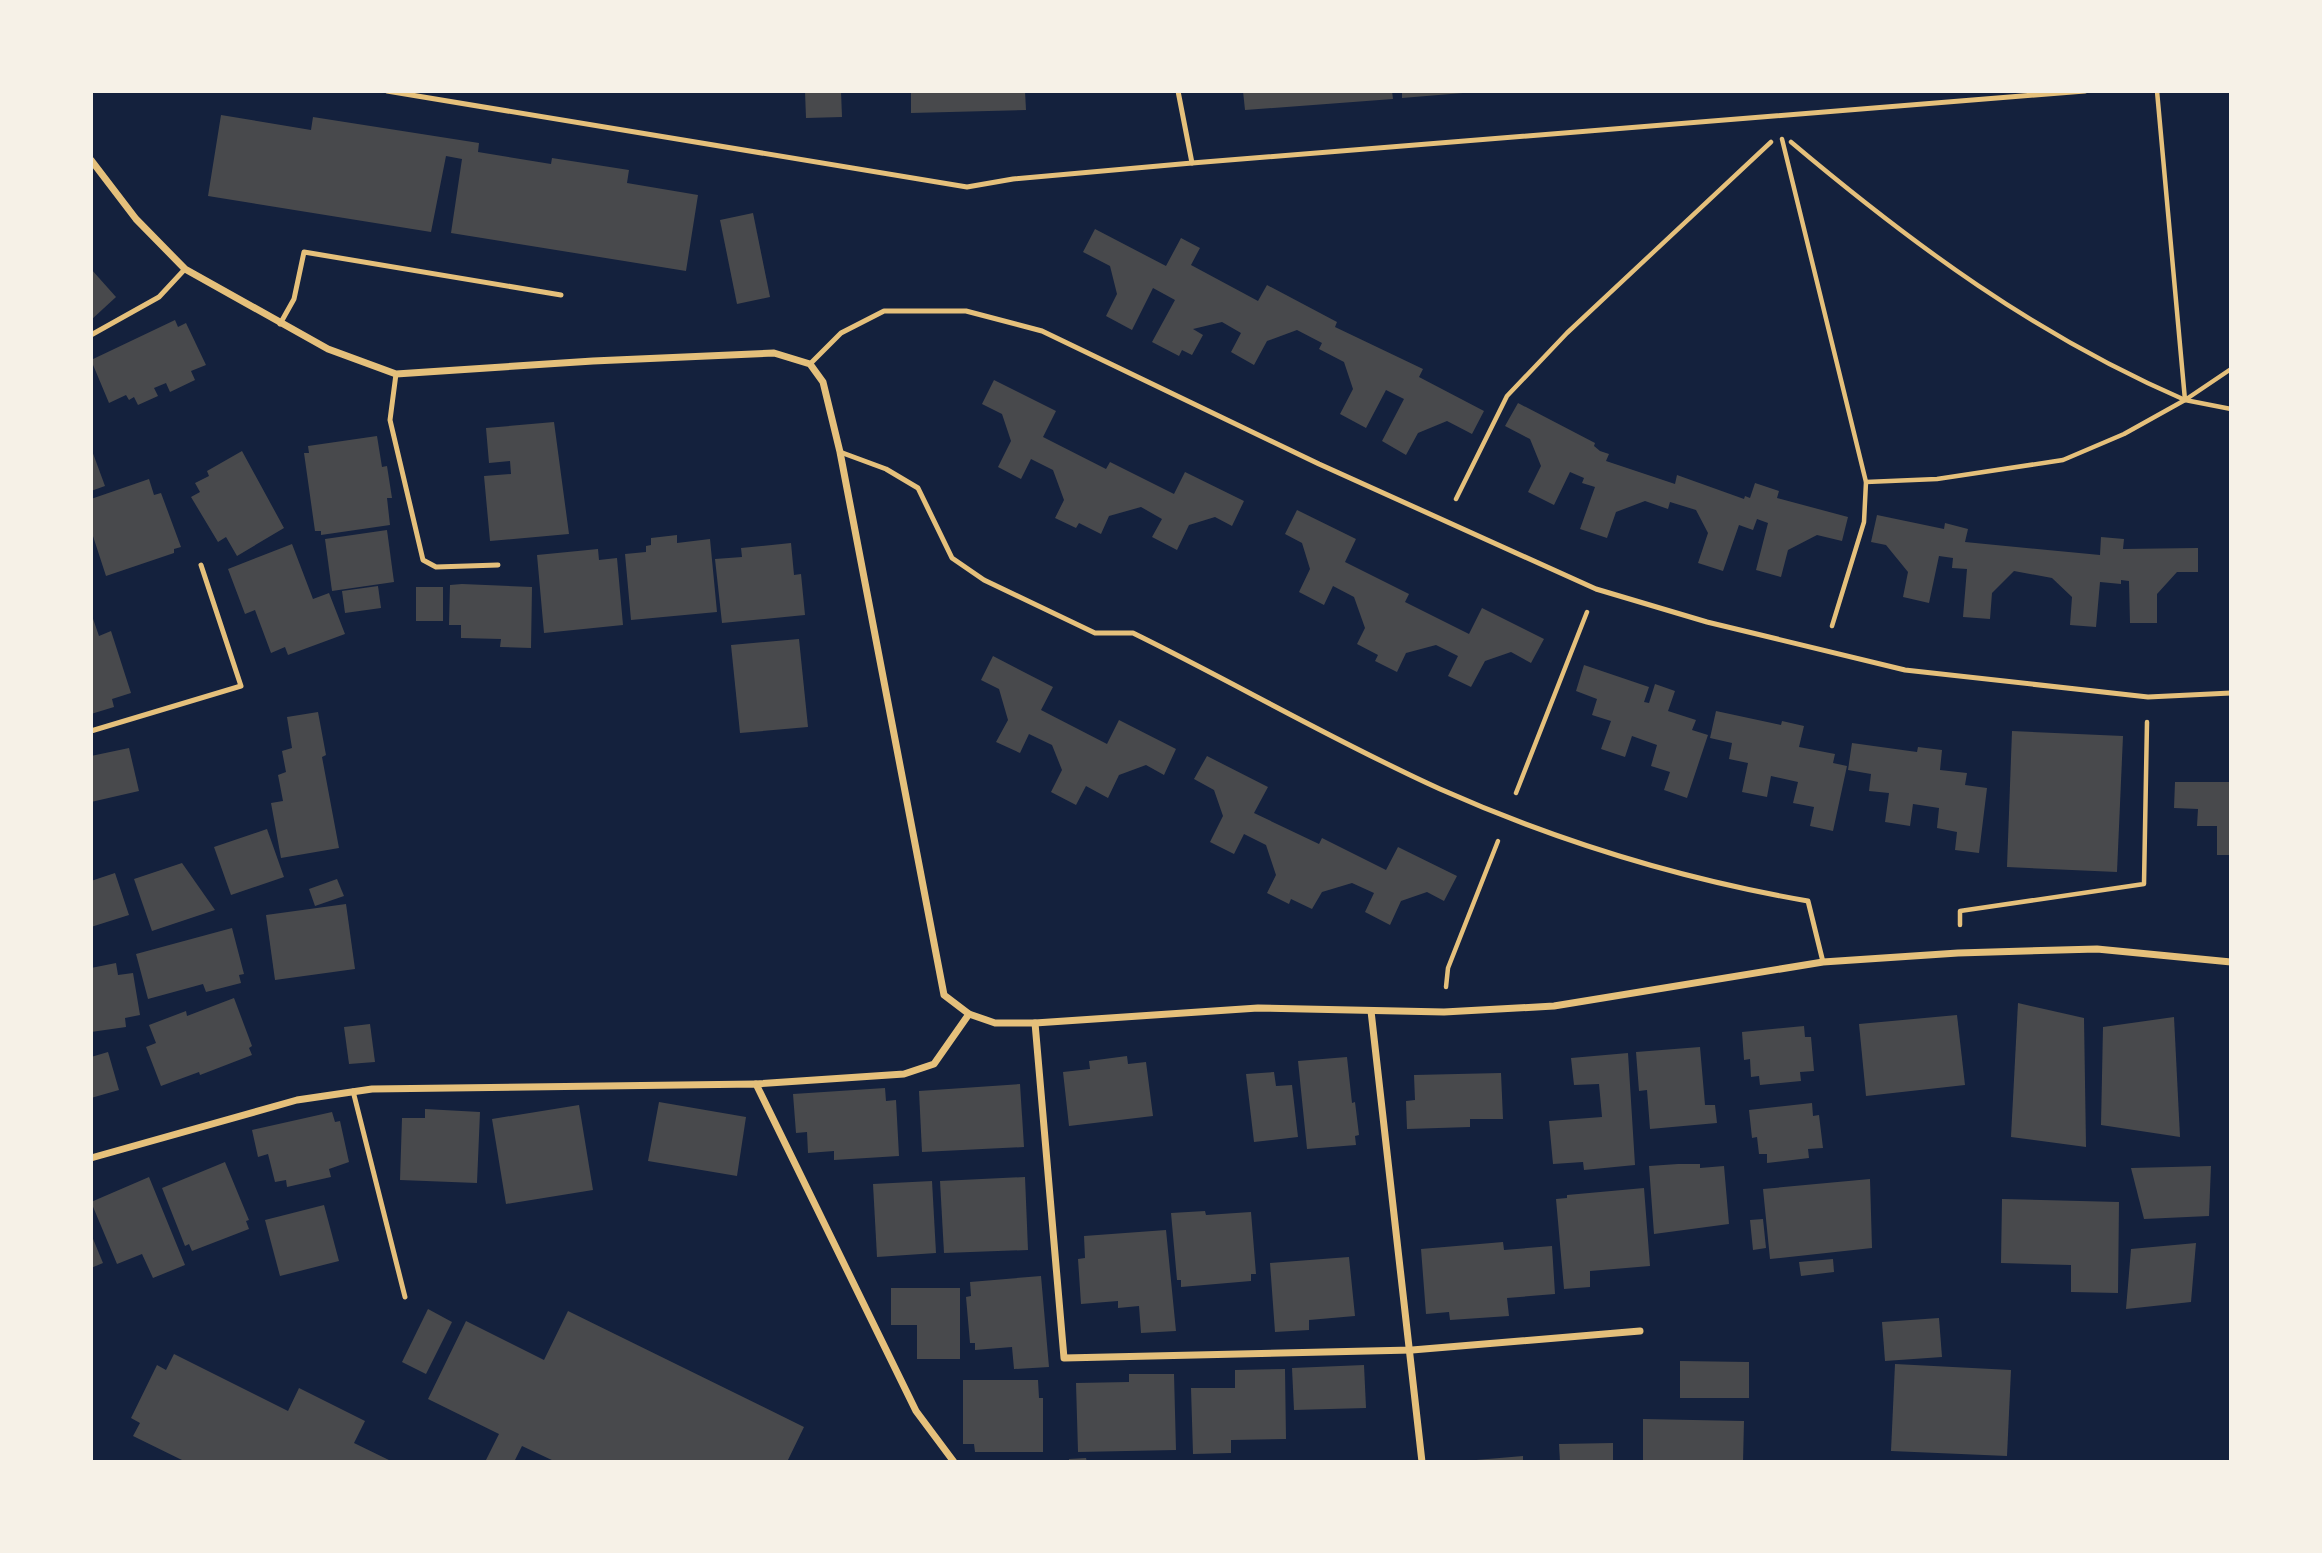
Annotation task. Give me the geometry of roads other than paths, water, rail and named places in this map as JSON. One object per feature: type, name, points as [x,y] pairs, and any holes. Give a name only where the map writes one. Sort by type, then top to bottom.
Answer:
[{"type":"street","points":[[91,160],[136,219],[186,269],[328,349],[396,374],[593,360],[774,353],[810,364],[823,382],[840,452],[944,995],[969,1014],[995,1023],[1035,1023],[1258,1008],[1444,1012],[1554,1006],[1823,962],[1958,953],[2097,948],[2231,962]]},
{"type":"street","points":[[1371,1012],[1412,1350],[1422,1462]]},
{"type":"street","points":[[91,1158],[297,1100],[372,1088],[756,1084],[904,1074],[934,1064],[969,1014]]},
{"type":"street","points":[[1035,1023],[1064,1358],[1412,1350],[1640,1331]]},
{"type":"street","points":[[756,1084],[916,1411],[954,1462]]},
{"type":"lane","points":[[387,91],[967,187],[1013,179],[1192,163],[2085,91]]},
{"type":"lane","points":[[1178,91],[1192,163]]},
{"type":"lane","points":[[280,324],[295,299],[304,252],[561,295]]},
{"type":"lane","points":[[91,335],[159,297],[186,269]]},
{"type":"lane","points":[[810,364],[841,332],[884,311],[967,311],[1042,331],[1444,522],[1596,589],[1707,622],[1905,670],[2147,696],[2231,693]]},
{"type":"lane","points":[[396,374],[390,420],[423,560],[436,567],[498,565]]},
{"type":"lane","points":[[840,452],[886,469],[918,488],[952,558],[984,580],[1095,633],[1133,633],[1438,788],[1519,821],[1648,865],[1808,901],[1823,962]]},
{"type":"lane","points":[[91,731],[241,686],[201,565]]},
{"type":"lane","points":[[353,1091],[405,1297]]}]
